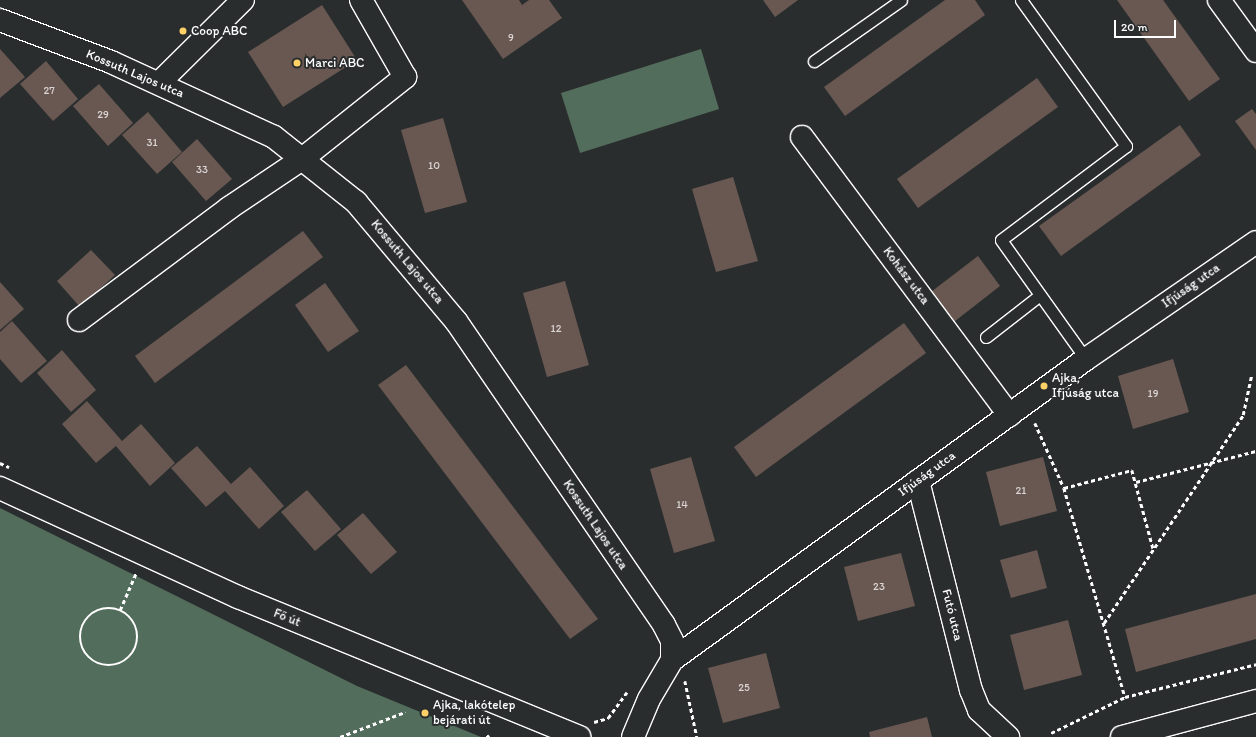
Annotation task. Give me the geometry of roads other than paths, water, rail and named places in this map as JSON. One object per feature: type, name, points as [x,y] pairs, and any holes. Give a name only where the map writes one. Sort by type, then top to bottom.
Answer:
[{"type":"street","points":[[78,320],[229,208],[302,159],[404,76],[361,0]]},
{"type":"street","points":[[1219,0],[1256,51]]},
{"type":"street","points":[[160,83],[238,3]]},
{"type":"street","name":"Kossuth Lajos utca","points":[[0,20],[160,83],[274,138],[356,202],[456,321],[664,625],[672,641],[677,667]]},
{"type":"street","name":"Kohász utca","points":[[802,138],[1018,409]]},
{"type":"street","name":"Ifjúság utca","points":[[633,737],[649,699],[677,667],[918,481],[1086,359],[1256,242]]},
{"type":"street","name":"Futó utca","points":[[918,481],[971,690],[980,710],[1008,737]]},
{"type":"street","name":"Fő út","points":[[0,488],[238,597],[584,730]]},
{"type":"street","points":[[1122,737],[1256,701]]},
{"type":"lane","points":[[814,61],[901,0]]},
{"type":"lane","points":[[1021,0],[1126,146],[1001,240],[1086,359]]},
{"type":"lane","points":[[986,337],[1040,295]]},
{"type":"place","name":"Coop ABC","points":[[183,31]]},
{"type":"place","name":"Marci ABC","points":[[297,63]]},
{"type":"place","name":"Ajka, Ifjúság utca","points":[[1044,386]]},
{"type":"place","name":"Ajka, lakótelep bejárati út","points":[[425,713]]}]
